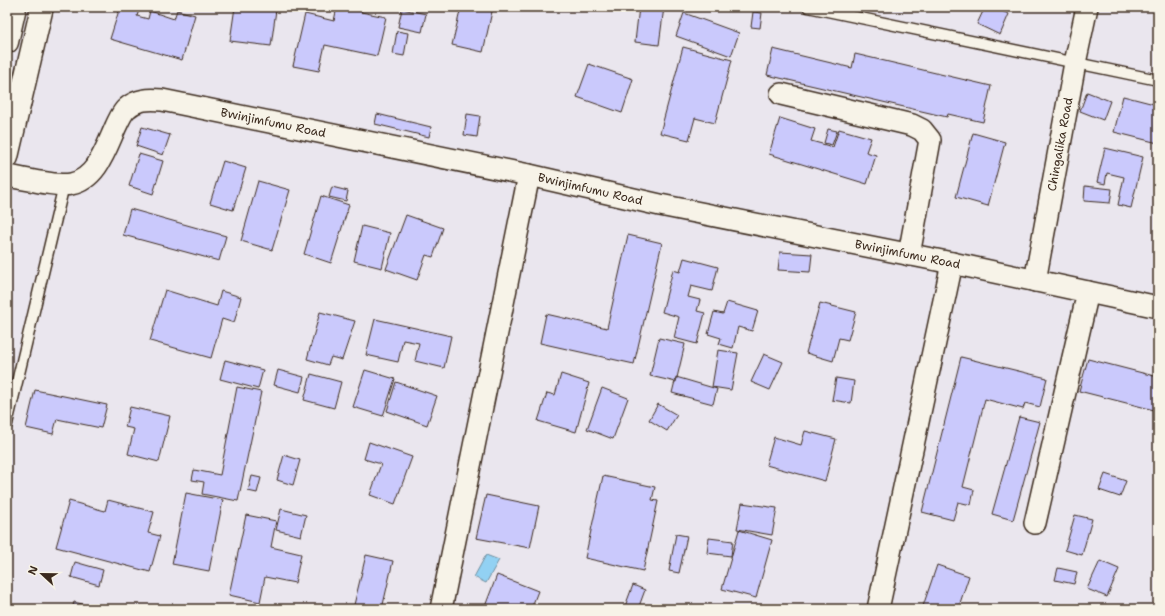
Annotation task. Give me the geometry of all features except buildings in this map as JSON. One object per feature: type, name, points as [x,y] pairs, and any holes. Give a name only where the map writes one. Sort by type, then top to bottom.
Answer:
[{"type":"main road","points":[[7,42],[15,7]]},
{"type":"main road","points":[[7,158],[42,7]]},
{"type":"street","name":"Chingalika Road","points":[[1034,281],[1087,7]]},
{"type":"street","points":[[781,94],[912,125],[922,130],[930,140],[909,255]]},
{"type":"street","name":"Bwinjimfumu Road","points":[[64,185],[78,182],[93,171],[102,156],[119,118],[126,108],[136,102],[147,99],[162,100],[529,175],[660,205],[952,263],[1158,307]]},
{"type":"street","points":[[441,609],[529,175]]},
{"type":"street","points":[[7,176],[64,185]]},
{"type":"street","points":[[878,609],[952,263]]},
{"type":"street","points":[[1035,523],[1088,292]]},
{"type":"lane","points":[[808,7],[1158,80]]},
{"type":"lane","points":[[7,424],[64,185]]},
{"type":"water","points":[[486,555],[499,560],[486,583],[474,577]]}]
